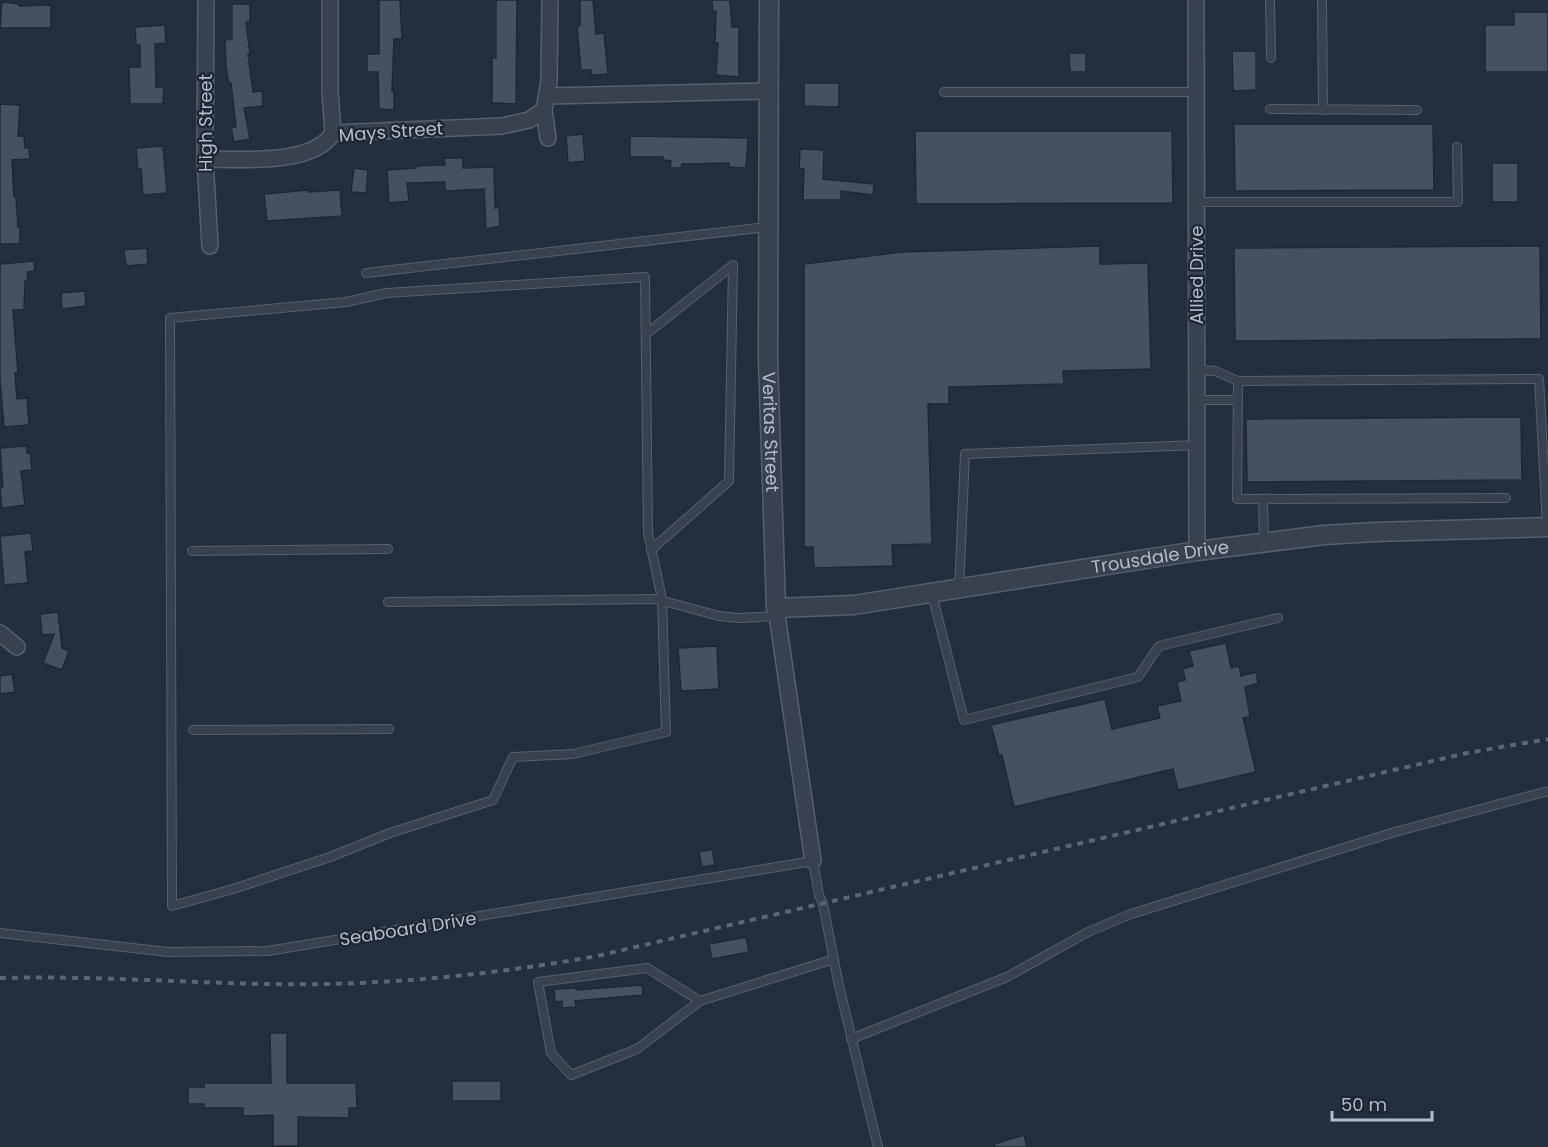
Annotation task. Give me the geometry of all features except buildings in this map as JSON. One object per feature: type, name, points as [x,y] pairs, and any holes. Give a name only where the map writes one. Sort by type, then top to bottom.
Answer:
[{"type":"street","name":"High Street","points":[[206,0],[205,159],[210,246]]},
{"type":"street","points":[[330,0],[330,92],[333,133]]},
{"type":"street","points":[[548,138],[546,103],[550,0]]},
{"type":"street","name":"Veritas Street","points":[[769,0],[768,359],[776,612],[813,861]]},
{"type":"street","name":"Allied Drive","points":[[1196,0],[1197,551]]},
{"type":"street","name":"Mays Street","points":[[205,159],[292,156],[322,145],[333,133],[502,126],[533,118],[546,103],[768,91]]},
{"type":"street","name":"Trousdale Drive","points":[[776,612],[854,605],[1197,551],[1349,533],[1547,528]]},
{"type":"street","points":[[0,633],[17,647]]},
{"type":"lane","points":[[1270,0],[1271,58]]},
{"type":"lane","points":[[1322,0],[1323,110]]},
{"type":"lane","points":[[944,92],[1197,92]]},
{"type":"lane","points":[[1270,109],[1417,110]]},
{"type":"lane","points":[[1197,202],[1458,202],[1457,147]]},
{"type":"lane","points":[[366,273],[768,227]]},
{"type":"lane","points":[[646,334],[734,265],[729,480],[651,550]]},
{"type":"lane","points":[[645,277],[648,533],[651,550],[662,599],[666,732],[573,754],[513,757],[494,800],[390,833],[330,857],[172,906],[170,318],[346,302],[386,293],[645,277]]},
{"type":"lane","points":[[1197,370],[1215,371],[1239,381],[1539,379],[1547,528]]},
{"type":"lane","points":[[1239,381],[1238,499],[1506,498]]},
{"type":"lane","points":[[1197,400],[1238,400]]},
{"type":"lane","points":[[959,590],[965,454],[1197,445]]},
{"type":"lane","points":[[1263,499],[1264,543]]},
{"type":"lane","points":[[192,551],[388,549]]},
{"type":"lane","points":[[932,594],[964,720],[1138,677],[1159,646],[1278,618]]},
{"type":"lane","points":[[388,602],[662,599],[719,616],[739,618],[776,612]]},
{"type":"lane","points":[[193,730],[389,729]]},
{"type":"lane","points":[[852,1039],[1007,977],[1088,932],[1131,914],[1395,832],[1548,791]]},
{"type":"lane","points":[[813,861],[878,1147]]},
{"type":"lane","name":"Seaboard Drive","points":[[0,933],[168,952],[268,951],[813,861]]},
{"type":"lane","points":[[700,1001],[647,968],[538,982],[551,1053],[570,1075],[637,1049],[700,1001],[834,959]]},
{"type":"railway","points":[[0,978],[327,984],[429,978],[564,962],[1467,753],[1548,739]]}]
